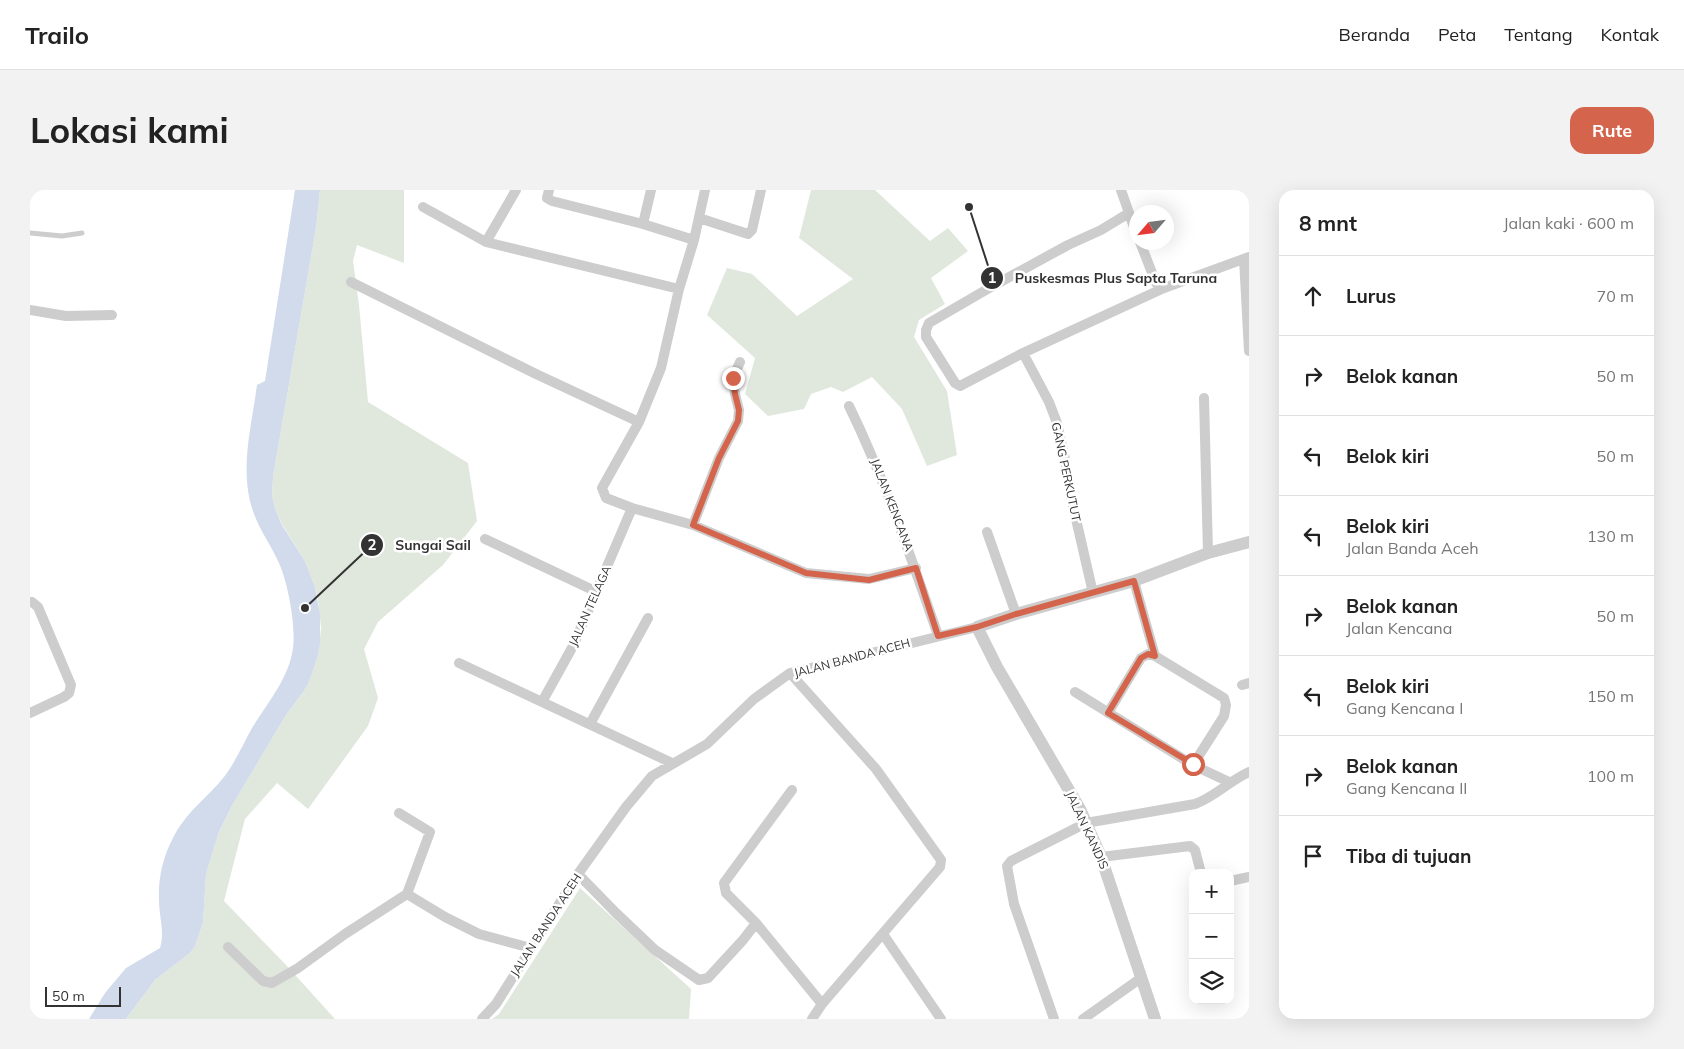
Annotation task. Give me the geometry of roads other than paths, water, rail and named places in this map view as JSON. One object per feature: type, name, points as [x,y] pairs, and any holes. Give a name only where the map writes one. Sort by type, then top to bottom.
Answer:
[{"type":"street","points":[[486,242],[516,190]]},
{"type":"street","points":[[549,190],[547,198],[552,201],[643,224],[694,240]]},
{"type":"street","points":[[643,224],[651,190]]},
{"type":"street","points":[[705,190],[661,368],[639,422],[602,488],[606,498],[632,508],[693,525],[806,573],[869,580],[916,568]]},
{"type":"street","points":[[699,218],[748,234],[752,230],[761,190]]},
{"type":"street","points":[[1121,190],[1129,213],[928,323],[926,337],[955,383],[960,386],[1023,353],[1164,288],[1246,258],[1249,351]]},
{"type":"street","points":[[423,207],[486,242],[679,289]]},
{"type":"street","points":[[1143,250],[1156,283],[1164,288]]},
{"type":"street","points":[[351,282],[536,374],[639,422]]},
{"type":"street","points":[[30,310],[66,316],[112,315]]},
{"type":"street","name":"GANG PERKUTUT","points":[[1023,353],[1049,402],[1057,423],[1073,506],[1094,593]]},
{"type":"street","points":[[693,525],[719,458],[738,421],[739,410],[733,378],[740,362]]},
{"type":"street","points":[[1204,398],[1208,553]]},
{"type":"street","name":"JALAN KENCANA","points":[[849,406],[882,480],[916,568],[938,636]]},
{"type":"street","name":"JALAN TELAGA","points":[[542,702],[574,646],[632,508]]},
{"type":"street","points":[[988,532],[1016,614]]},
{"type":"street","points":[[485,539],[597,592]]},
{"type":"street","name":"JALAN BANDA ACEH","points":[[482,1019],[496,1004],[578,874],[626,807],[648,780],[672,763],[707,744],[754,699],[790,673],[977,627],[1016,614],[1134,581],[1208,553],[1249,542]]},
{"type":"street","points":[[1134,581],[1155,656]]},
{"type":"street","points":[[30,602],[38,607],[71,685],[69,693],[64,697],[30,713]]},
{"type":"street","points":[[590,724],[648,618]]},
{"type":"street","name":"JALAN KANDIS","points":[[977,627],[997,667],[1080,809],[1101,857],[1155,1019]]},
{"type":"street","points":[[1108,713],[1141,658],[1148,654],[1155,656],[1224,698],[1226,705],[1224,716],[1193,764]]},
{"type":"street","points":[[459,663],[672,763]]},
{"type":"street","points":[[790,673],[876,769],[940,860],[940,867],[822,1004],[812,1019]]},
{"type":"street","points":[[1075,692],[1193,764],[1229,782]]},
{"type":"street","points":[[1054,1019],[1014,904],[1007,866],[1011,861],[1086,823],[1195,804],[1209,799],[1229,782],[1249,772]]},
{"type":"street","points":[[792,790],[724,883],[726,893],[756,923],[822,1004]]},
{"type":"street","points":[[228,947],[262,981],[272,983],[298,968],[406,894],[430,832],[399,813]]},
{"type":"street","points":[[1101,857],[1190,846],[1195,850],[1200,869]]},
{"type":"street","points":[[578,874],[655,950],[699,980],[708,978],[756,923]]},
{"type":"street","points":[[1234,879],[1249,877]]},
{"type":"street","points":[[406,894],[479,934],[531,948]]},
{"type":"street","points":[[883,934],[942,1019]]},
{"type":"street","points":[[1083,1019],[1141,978]]},
{"type":"lane","points":[[30,233],[62,236],[82,233]]},
{"type":"water","points":[[295,190],[320,190],[316,228],[273,477],[272,496],[282,525],[305,561],[315,587],[320,614],[318,656],[304,691],[286,715],[232,806],[219,832],[206,874],[203,923],[195,946],[190,953],[155,980],[126,1019],[89,1019],[105,993],[126,968],[160,948],[162,936],[159,884],[169,845],[184,821],[228,772],[252,728],[277,690],[291,659],[294,639],[288,593],[279,563],[259,526],[250,501],[247,458],[257,385],[265,381]]},
{"type":"place","name":"Puskesmas Plus Sapta Taruna","points":[[969,207]]},
{"type":"place","name":"Sungai Sail","points":[[305,608]]}]
